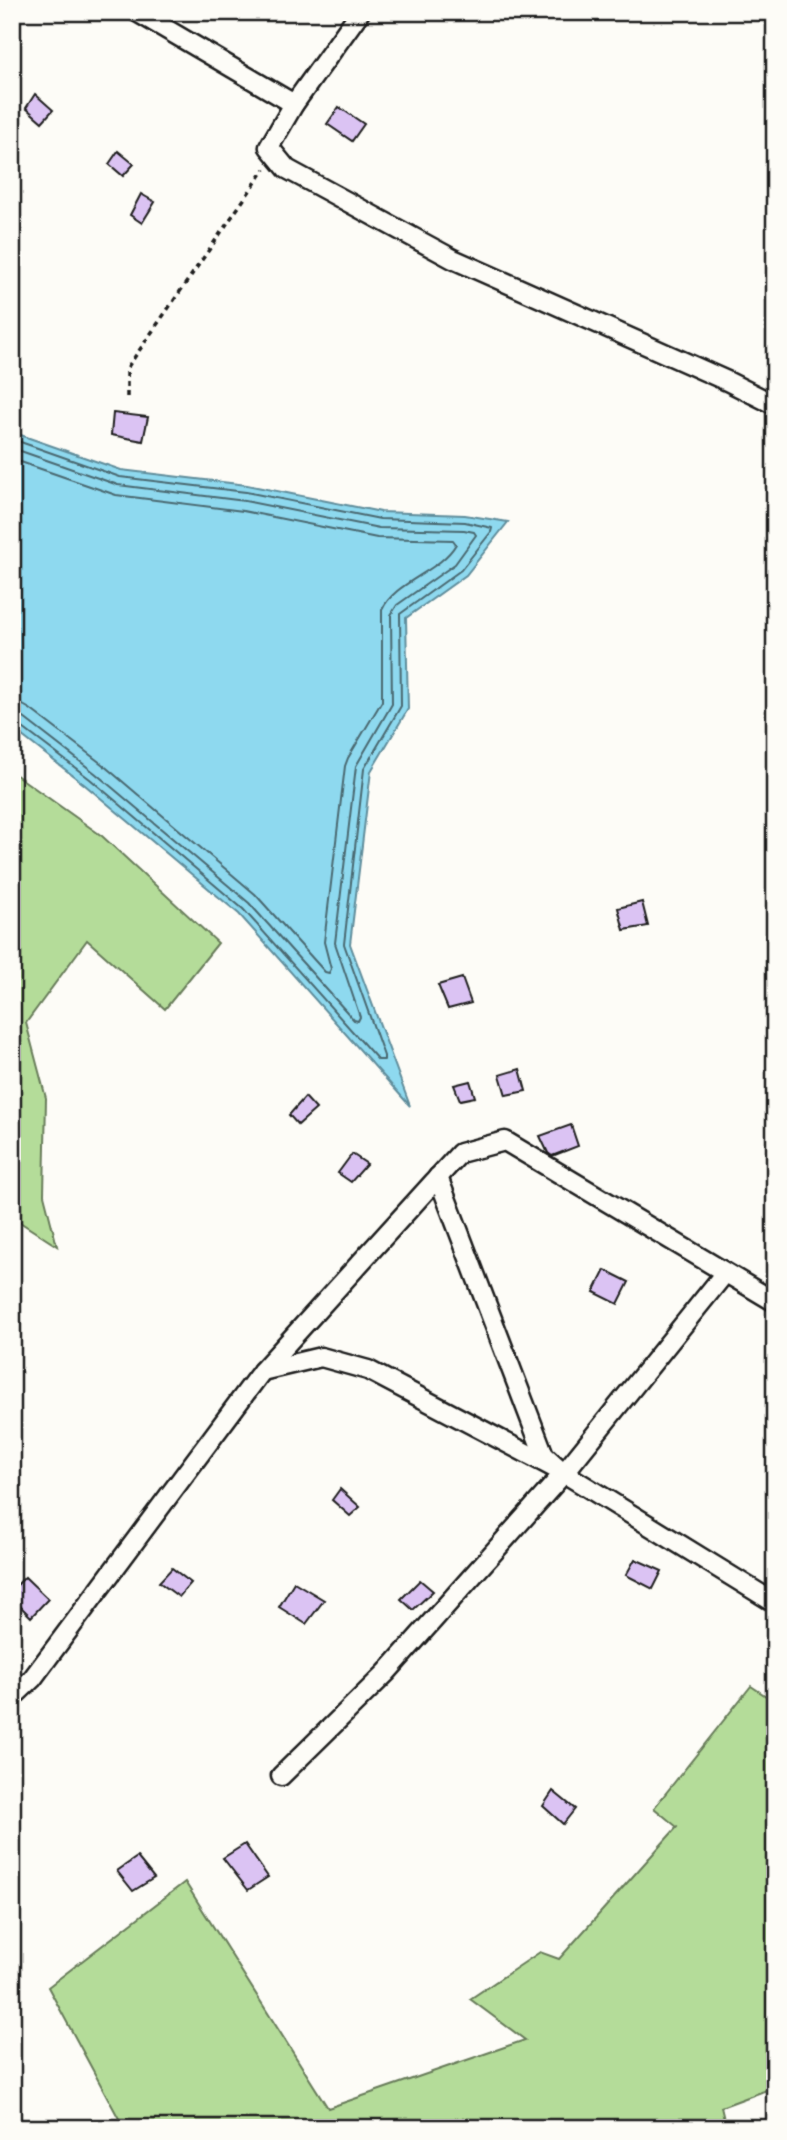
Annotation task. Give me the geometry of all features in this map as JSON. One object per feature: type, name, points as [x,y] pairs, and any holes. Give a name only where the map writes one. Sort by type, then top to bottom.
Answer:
[{"type":"street","points":[[136,12],[294,104]]},
{"type":"street","points":[[360,12],[294,104],[269,147],[287,169],[453,259],[775,405]]},
{"type":"street","points":[[12,1698],[32,1679],[262,1371],[460,1153],[505,1141],[775,1302]]},
{"type":"street","points":[[438,1177],[544,1455],[564,1473]]},
{"type":"street","points":[[281,1776],[386,1673],[564,1473],[724,1273]]},
{"type":"street","points":[[262,1371],[321,1357],[368,1370],[564,1473],[775,1603]]},
{"type":"path","points":[[127,397],[127,368],[275,155]]},
{"type":"green space","points":[[12,772],[102,836],[218,943],[165,1009],[87,940],[26,1023],[46,1098],[44,1195],[57,1246],[12,1217]]},
{"type":"green space","points":[[751,1686],[775,1702],[775,2087],[721,2107],[726,2128],[124,2128],[48,1987],[185,1882],[328,2108],[525,2040],[470,1999],[540,1952],[559,1959],[677,1827],[654,1808]]},
{"type":"water","points":[[12,432],[121,470],[247,485],[381,512],[465,515],[508,522],[466,575],[406,618],[408,709],[371,771],[350,944],[410,1106],[239,914],[85,785],[12,728]]},
{"type":"building","points":[[35,94],[53,110],[42,122],[26,108]]},
{"type":"building","points":[[339,107],[364,124],[352,141],[327,124]]},
{"type":"building","points":[[118,151],[134,164],[123,176],[109,164]]},
{"type":"building","points":[[141,194],[155,202],[142,223],[130,215]]},
{"type":"building","points":[[113,413],[148,417],[143,441],[111,435]]},
{"type":"building","points":[[642,902],[648,926],[624,930],[618,908]]},
{"type":"building","points":[[462,978],[471,1003],[448,1009],[438,985]]},
{"type":"building","points":[[520,1069],[526,1091],[506,1095],[500,1075]]},
{"type":"building","points":[[470,1081],[475,1097],[460,1100],[454,1085]]},
{"type":"building","points":[[305,1097],[316,1109],[298,1125],[289,1115]]},
{"type":"building","points":[[571,1125],[578,1146],[552,1156],[540,1136]]},
{"type":"building","points":[[352,1154],[367,1164],[351,1182],[338,1173]]},
{"type":"building","points":[[605,1270],[629,1282],[618,1304],[594,1292]]},
{"type":"building","points":[[340,1489],[360,1507],[350,1516],[332,1500]]},
{"type":"building","points":[[635,1559],[662,1571],[653,1589],[626,1575]]},
{"type":"building","points":[[172,1568],[191,1583],[179,1597],[159,1582]]},
{"type":"building","points":[[25,1577],[48,1599],[31,1617],[12,1598],[12,1590]]},
{"type":"building","points":[[420,1580],[433,1591],[413,1610],[401,1599]]},
{"type":"building","points":[[294,1582],[324,1600],[306,1624],[279,1607]]},
{"type":"building","points":[[553,1791],[575,1809],[563,1824],[543,1806]]},
{"type":"building","points":[[245,1844],[268,1877],[248,1890],[223,1858]]},
{"type":"building","points":[[137,1857],[154,1878],[133,1891],[117,1871]]}]
